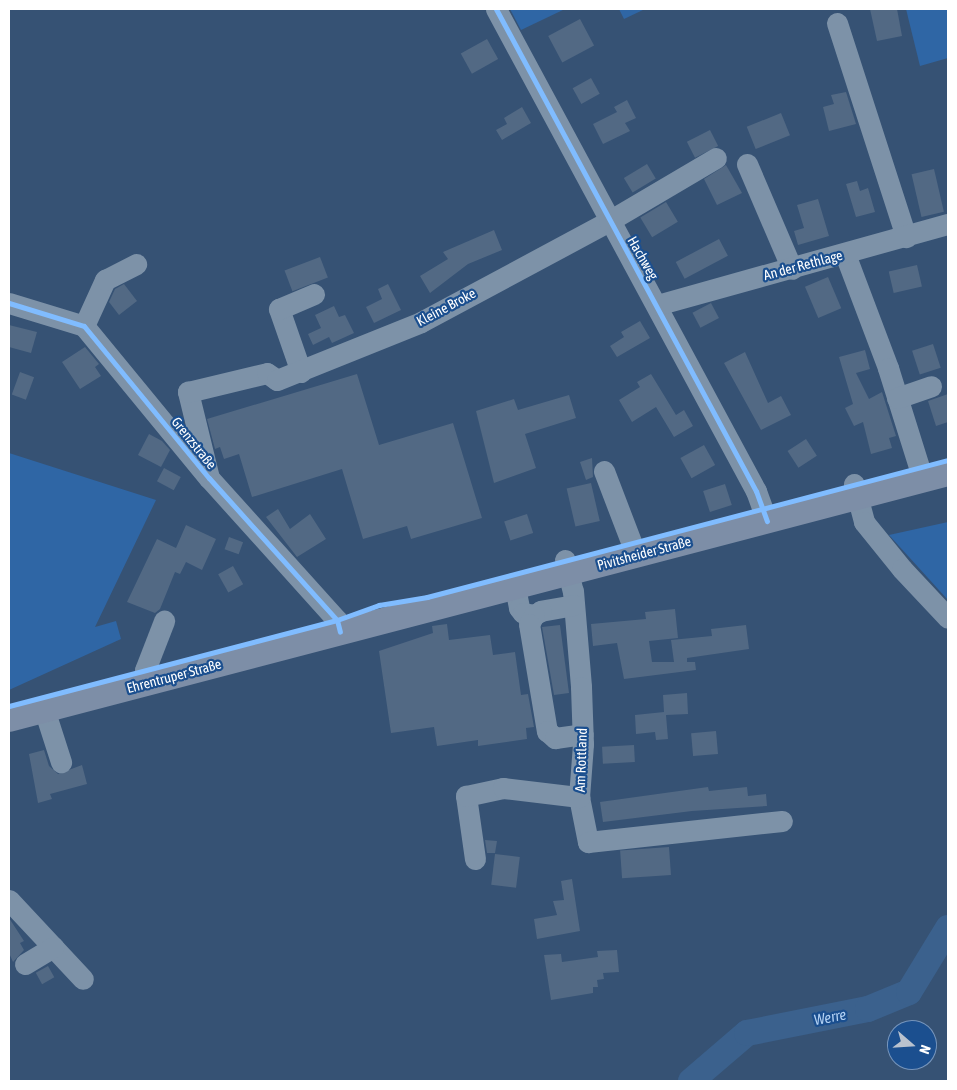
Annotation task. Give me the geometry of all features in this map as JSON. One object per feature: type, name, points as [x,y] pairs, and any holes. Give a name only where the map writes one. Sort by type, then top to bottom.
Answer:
[{"type":"main road","name":"Pivitsheider Straße","points":[[340,632],[515,587],[567,566],[636,555],[767,521],[856,491],[923,480],[948,473]]},
{"type":"main road","name":"Ehrentruper Straße","points":[[9,719],[340,632]]},
{"type":"street","name":"Hachweg","points":[[496,9],[608,221],[657,305],[756,491],[767,521]]},
{"type":"street","points":[[838,23],[906,237]]},
{"type":"street","name":"Kleine Broke","points":[[208,478],[188,392],[267,373],[277,380],[301,372],[421,322],[608,221],[716,158]]},
{"type":"street","points":[[747,164],[792,268]]},
{"type":"street","name":"An der Rethlage","points":[[657,305],[846,254],[948,224]]},
{"type":"street","points":[[846,254],[897,398],[923,480]]},
{"type":"street","points":[[9,303],[84,326],[105,280],[136,264]]},
{"type":"street","points":[[301,372],[279,309],[314,294]]},
{"type":"street","name":"Grenzstraße","points":[[84,326],[208,478],[337,620],[340,632]]},
{"type":"street","points":[[897,398],[931,386]]},
{"type":"street","points":[[604,471],[636,555]]},
{"type":"street","points":[[856,491],[864,522],[902,570],[948,618]]},
{"type":"street","name":"Am Rottland","points":[[567,566],[574,605],[583,734],[579,797],[588,842],[782,821]]},
{"type":"street","points":[[515,587],[519,608],[523,613],[534,615],[574,605]]},
{"type":"street","points":[[534,615],[529,624],[547,731],[555,738],[583,734]]},
{"type":"street","points":[[147,682],[145,670],[164,621]]},
{"type":"street","points":[[44,709],[61,762]]},
{"type":"street","points":[[475,859],[466,796],[503,788],[579,797]]},
{"type":"street","points":[[9,900],[83,979]]},
{"type":"street","points":[[25,964],[53,947]]},
{"type":"shaded area","points":[[510,9],[565,9],[521,30]]},
{"type":"shaded area","points":[[619,9],[645,9],[624,19]]},
{"type":"shaded area","points":[[906,9],[948,9],[948,58],[920,66]]},
{"type":"shaded area","points":[[9,453],[156,500],[95,627],[116,621],[121,639],[9,690]]},
{"type":"shaded area","points":[[948,522],[948,600],[889,535]]},
{"type":"building","points":[[870,9],[897,9],[902,36],[877,41]]},
{"type":"building","points":[[580,19],[594,45],[562,62],[548,36]]},
{"type":"building","points":[[487,39],[498,59],[472,74],[461,54]]},
{"type":"building","points":[[591,78],[600,94],[581,104],[573,88]]},
{"type":"building","points":[[846,92],[856,124],[829,131],[823,107],[834,104],[831,95]]},
{"type":"building","points":[[627,100],[636,118],[625,123],[630,131],[603,144],[593,124],[617,112],[614,107]]},
{"type":"building","points":[[522,107],[531,123],[502,140],[496,130],[507,124],[504,118]]},
{"type":"building","points":[[781,113],[790,135],[756,149],[747,127]]},
{"type":"building","points":[[710,130],[718,146],[695,158],[687,142]]},
{"type":"building","points":[[647,164],[656,179],[633,192],[624,178]]},
{"type":"building","points":[[726,165],[742,193],[717,205],[704,179]]},
{"type":"building","points":[[934,169],[944,212],[921,217],[912,174]]},
{"type":"building","points":[[857,181],[860,191],[868,188],[875,212],[856,217],[846,184]]},
{"type":"building","points":[[818,199],[829,236],[798,245],[794,231],[804,228],[797,205]]},
{"type":"building","points":[[666,202],[678,222],[652,237],[640,217]]},
{"type":"building","points":[[494,230],[502,250],[468,264],[430,293],[420,276],[448,259],[443,252]]},
{"type":"building","points":[[719,239],[728,256],[685,279],[676,262]]},
{"type":"building","points":[[320,257],[328,278],[292,291],[285,271]]},
{"type":"building","points":[[917,265],[922,286],[894,293],[889,272]]},
{"type":"building","points":[[828,277],[841,308],[818,318],[805,287]]},
{"type":"building","points":[[124,284],[137,301],[119,315],[109,302],[115,289]]},
{"type":"building","points":[[388,284],[401,310],[374,323],[366,307],[382,299],[378,289]]},
{"type":"building","points":[[711,303],[719,318],[700,328],[692,313]]},
{"type":"building","points":[[334,306],[339,317],[345,315],[354,333],[332,343],[329,337],[313,345],[308,334],[321,328],[315,315]]},
{"type":"building","points":[[640,321],[650,338],[617,357],[610,346],[624,337],[621,332]]},
{"type":"building","points":[[9,325],[37,332],[31,353],[9,347]]},
{"type":"building","points":[[933,344],[941,368],[920,375],[912,351]]},
{"type":"building","points":[[85,347],[99,364],[95,367],[101,376],[80,389],[62,362]]},
{"type":"building","points":[[865,350],[870,369],[856,373],[869,399],[882,392],[896,436],[889,438],[892,448],[871,454],[863,422],[854,426],[845,408],[853,404],[839,357]]},
{"type":"building","points":[[745,352],[768,403],[781,396],[791,415],[761,430],[724,363]]},
{"type":"building","points":[[20,372],[34,377],[26,400],[12,395]]},
{"type":"building","points":[[357,374],[379,445],[453,423],[482,518],[411,539],[407,526],[363,539],[342,469],[252,497],[239,454],[224,459],[220,447],[215,449],[207,419]]},
{"type":"building","points":[[651,374],[676,415],[684,410],[693,426],[674,437],[656,407],[632,422],[619,400],[640,387],[637,382]]},
{"type":"building","points":[[948,394],[948,422],[936,426],[928,401]]},
{"type":"building","points":[[569,395],[576,418],[525,434],[536,468],[494,483],[476,411],[514,399],[518,410]]},
{"type":"building","points":[[149,434],[162,441],[170,450],[161,467],[138,455]]},
{"type":"building","points":[[806,439],[817,456],[798,468],[788,451]]},
{"type":"building","points":[[704,445],[715,465],[692,478],[680,458]]},
{"type":"building","points":[[592,458],[593,477],[586,480],[580,462]]},
{"type":"building","points":[[164,468],[181,477],[174,490],[157,481]]},
{"type":"building","points":[[591,483],[600,521],[575,527],[567,489]]},
{"type":"building","points":[[725,484],[732,505],[710,512],[703,491]]},
{"type":"building","points":[[278,509],[290,529],[310,514],[326,539],[297,557],[266,517]]},
{"type":"building","points":[[527,514],[533,533],[510,540],[504,521]]},
{"type":"building","points":[[186,525],[216,539],[202,570],[186,562],[180,574],[175,572],[160,609],[155,613],[127,602],[157,539],[176,548]]},
{"type":"building","points":[[229,537],[243,542],[239,554],[225,549]]},
{"type":"building","points":[[233,566],[243,584],[228,593],[218,574]]},
{"type":"building","points":[[675,609],[678,638],[649,641],[652,662],[674,662],[671,640],[712,636],[711,629],[746,625],[749,649],[687,658],[687,662],[695,662],[696,670],[624,679],[617,643],[593,646],[591,624],[646,619],[645,612]]},
{"type":"building","points":[[447,624],[449,640],[490,635],[493,655],[515,652],[521,695],[528,694],[534,727],[526,728],[527,739],[478,746],[478,740],[437,746],[434,727],[391,733],[379,651],[433,633],[432,626]]},
{"type":"building","points":[[560,625],[569,693],[554,695],[542,627]]},
{"type":"building","points":[[687,693],[688,714],[666,715],[668,739],[656,740],[655,732],[636,734],[635,715],[664,712],[663,695]]},
{"type":"building","points":[[716,731],[718,754],[693,756],[691,733]]},
{"type":"building","points":[[634,745],[635,762],[603,764],[602,747]]},
{"type":"building","points":[[44,750],[49,766],[58,774],[82,765],[87,784],[50,794],[52,799],[38,803],[29,754]]},
{"type":"building","points":[[708,787],[709,791],[747,787],[748,796],[766,794],[767,806],[692,811],[603,822],[600,802]]},
{"type":"building","points":[[485,840],[497,841],[495,853],[487,853]]},
{"type":"building","points":[[669,847],[671,875],[622,878],[620,850]]},
{"type":"building","points":[[495,854],[520,857],[516,888],[491,885]]},
{"type":"building","points":[[572,879],[580,931],[537,939],[534,919],[557,915],[553,901],[564,900],[561,881]]},
{"type":"building","points":[[9,918],[24,941],[20,943],[24,950],[13,962],[9,953]]},
{"type":"building","points":[[617,950],[619,972],[603,973],[604,979],[597,980],[598,987],[593,987],[593,993],[551,1000],[544,955],[561,954],[562,962],[598,957],[597,951]]},
{"type":"building","points":[[48,966],[54,977],[42,984],[36,973]]},
{"type":"waterway","name":"Werre","points":[[691,1081],[747,1033],[868,1009],[909,992],[948,928]]},
{"type":"cycle path","points":[[496,9],[756,491],[767,521]]},
{"type":"cycle path","points":[[9,303],[84,326],[209,478],[337,620],[340,632]]},
{"type":"cycle path","points":[[9,706],[337,620],[379,605],[427,597],[948,460]]}]
